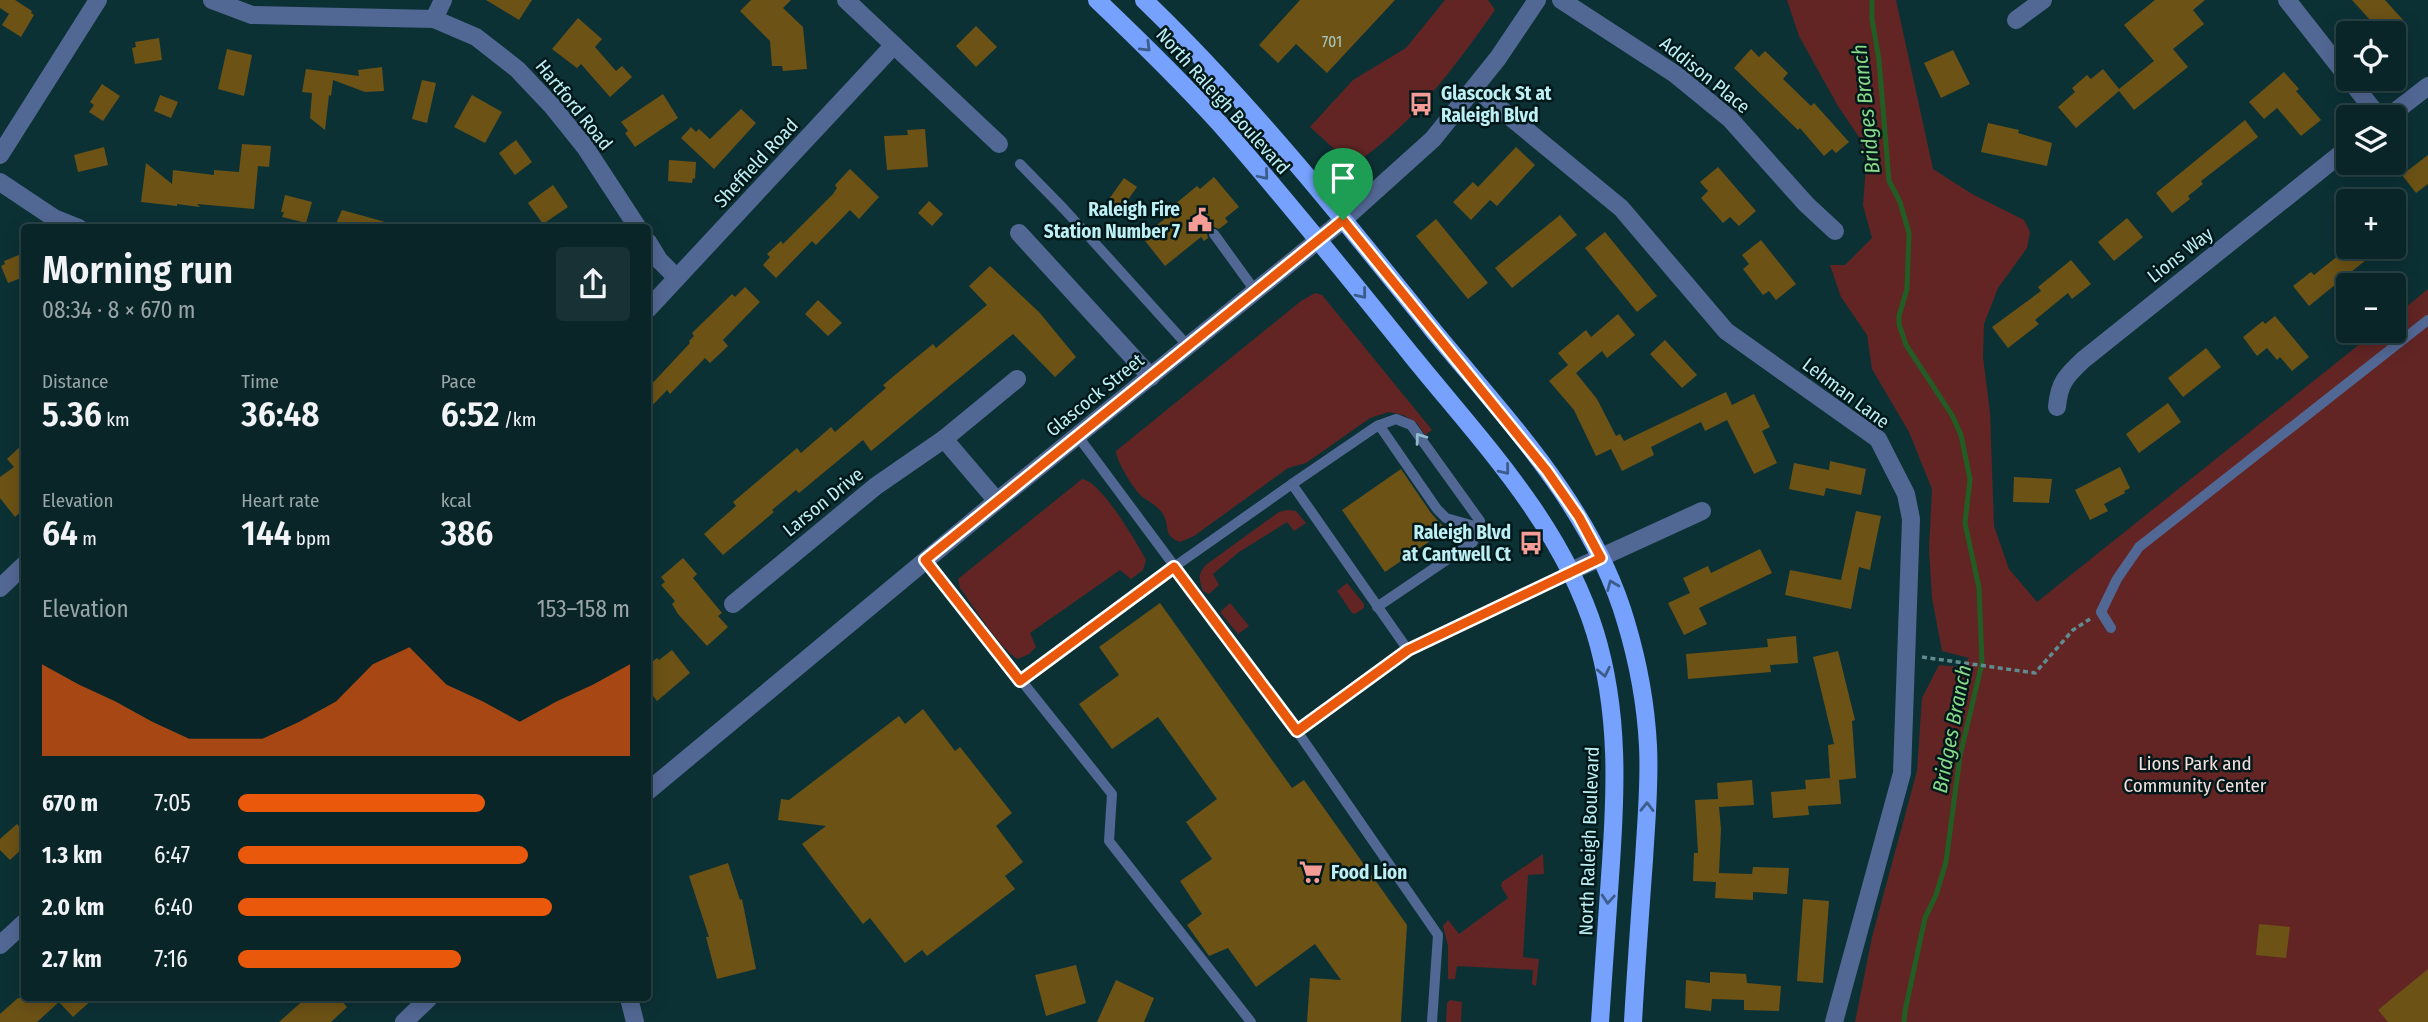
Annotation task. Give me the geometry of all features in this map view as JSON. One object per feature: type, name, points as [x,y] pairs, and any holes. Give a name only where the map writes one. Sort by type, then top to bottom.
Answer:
[{"type":"main road","name":"North Raleigh Boulevard","points":[[1097,0],[1219,124],[1319,240],[1520,489],[1551,534],[1571,571],[1595,631],[1606,680],[1615,750],[1614,815],[1600,1022]]},
{"type":"main road","name":"North Raleigh Boulevard","points":[[1144,0],[1243,102],[1343,220],[1547,471],[1579,517],[1601,558],[1626,621],[1638,673],[1648,747],[1633,1022]]},
{"type":"street","points":[[0,155],[98,0]]},
{"type":"street","name":"Hartford Road","points":[[212,0],[252,15],[434,19],[476,37],[517,69],[552,106],[585,147],[635,224]]},
{"type":"street","points":[[434,19],[443,0]]},
{"type":"street","points":[[846,0],[999,144]]},
{"type":"street","name":"Glascock Street","points":[[651,788],[996,501],[1343,220],[1433,139],[1498,58],[1537,0]]},
{"type":"street","name":"Addison Place","points":[[1561,0],[1675,74],[1730,119],[1806,204],[1835,231]]},
{"type":"street","points":[[2016,20],[2043,0]]},
{"type":"street","points":[[2287,0],[2370,105]]},
{"type":"street","name":"Sheffield Road","points":[[651,306],[894,45]]},
{"type":"street","points":[[2403,105],[2428,86]]},
{"type":"street","name":"Lehman Lane","points":[[1475,88],[1621,208],[1726,331],[1878,439],[1906,494],[1911,519],[1902,774],[1834,1022]]},
{"type":"street","name":"Lions Way","points":[[2057,407],[2059,389],[2067,376],[2083,360],[2336,158]]},
{"type":"street","points":[[0,182],[54,218],[69,224]]},
{"type":"street","points":[[1018,233],[1151,377]]},
{"type":"street","points":[[651,246],[677,278]]},
{"type":"street","name":"Larson Drive","points":[[733,604],[876,486],[944,439],[1017,379]]},
{"type":"street","points":[[944,439],[996,501]]},
{"type":"street","points":[[1571,571],[1702,511]]},
{"type":"street","points":[[0,588],[21,568]]},
{"type":"street","points":[[0,944],[21,926]]},
{"type":"street","points":[[404,1022],[426,1001]]},
{"type":"street","points":[[630,1001],[635,1022]]},
{"type":"lane","points":[[1020,164],[1188,346]]},
{"type":"lane","points":[[1214,234],[1256,292]]},
{"type":"lane","points":[[2111,628],[2101,612],[2117,579],[2139,547],[2428,320]]},
{"type":"lane","points":[[1020,681],[1292,484],[1379,425],[1396,419],[1410,425],[1480,521],[1473,542],[1377,607]]},
{"type":"lane","points":[[1379,425],[1437,509],[1446,517],[1478,527]]},
{"type":"lane","points":[[1077,435],[1297,731],[1438,935],[1432,1022]]},
{"type":"lane","points":[[1292,484],[1408,650]]},
{"type":"lane","points":[[925,560],[1112,794],[1109,841],[1251,1022]]},
{"type":"lane","points":[[1297,731],[1408,650],[1571,571]]},
{"type":"path","points":[[1906,655],[2035,673],[2073,630],[2101,612]]},
{"type":"green space","points":[[1445,0],[1488,0],[1495,10],[1431,95],[1393,133],[1352,165],[1310,127],[1353,80],[1406,48]]},
{"type":"green space","name":"Lions Park and Community Center","points":[[1787,0],[1896,0],[1933,169],[1972,194],[2024,220],[2030,232],[2027,248],[1998,288],[1984,324],[1983,357],[1990,413],[1994,526],[2009,569],[2037,602],[2361,343],[2406,343],[2406,307],[2428,289],[2428,1022],[1855,1022],[1872,937],[1917,771],[1922,698],[1939,665],[1961,667],[1969,658],[1942,651],[1932,598],[1929,549],[1932,489],[1909,432],[1872,369],[1867,335],[1841,297],[1830,265],[1845,265],[1872,238],[1863,205],[1866,166],[1861,140],[1838,106],[1799,36]]},
{"type":"green space","points":[[1315,293],[1322,295],[1432,430],[1425,435],[1417,423],[1403,415],[1389,412],[1370,418],[1306,463],[1288,468],[1194,536],[1180,542],[1169,534],[1162,513],[1140,495],[1131,483],[1116,451],[1301,301]]},
{"type":"green space","points":[[1082,479],[1099,490],[1118,514],[1146,560],[1143,570],[1131,579],[1120,570],[1030,633],[1036,647],[1018,659],[1011,655],[988,627],[960,588],[958,579]]},
{"type":"green space","points":[[1296,511],[1306,523],[1294,531],[1287,522],[1239,552],[1213,574],[1219,585],[1209,594],[1203,591],[1200,577],[1207,564],[1279,512]]},
{"type":"green space","points":[[1347,583],[1364,604],[1364,608],[1355,614],[1337,591]]},
{"type":"green space","points":[[1230,603],[1249,626],[1238,634],[1220,612]]},
{"type":"green space","points":[[1543,854],[1544,874],[1528,875],[1523,957],[1539,959],[1536,986],[1532,984],[1533,970],[1457,966],[1455,979],[1448,979],[1448,946],[1443,926],[1448,920],[1459,934],[1508,898],[1501,886],[1502,882]]},
{"type":"green space","points":[[1450,1000],[1462,1002],[1461,1022],[1446,1022],[1447,1003]]},
{"type":"building","points":[[0,0],[15,0],[32,11],[34,15],[21,37],[2,25],[9,14],[0,8]]},
{"type":"building","points":[[486,0],[532,0],[519,20]]},
{"type":"building","points":[[751,0],[791,0],[783,8],[803,27],[807,69],[783,71],[782,66],[772,66],[770,41],[740,11]]},
{"type":"building","points":[[1300,0],[1395,0],[1327,73],[1296,44],[1278,63],[1259,45]]},
{"type":"building","points":[[2155,0],[2205,0],[2193,10],[2204,24],[2173,49],[2188,67],[2134,110],[2119,91],[2076,128],[2058,107],[2075,92],[2072,88],[2087,75],[2091,79],[2103,69],[2119,89],[2154,61],[2124,25]]},
{"type":"building","points":[[2352,0],[2385,0],[2403,20],[2402,21],[2371,21]]},
{"type":"building","points":[[578,18],[602,39],[595,47],[616,71],[622,66],[632,77],[610,97],[581,64],[577,68],[552,49]]},
{"type":"building","points":[[976,26],[997,47],[976,67],[956,46]]},
{"type":"building","points":[[159,38],[162,60],[135,64],[132,48],[136,47],[135,42]]},
{"type":"building","points":[[227,49],[252,55],[244,96],[218,89]]},
{"type":"building","points":[[1751,49],[1759,57],[1765,51],[1788,73],[1783,79],[1811,106],[1814,103],[1849,142],[1836,153],[1832,149],[1824,156],[1800,128],[1798,130],[1734,68]]},
{"type":"building","points":[[1953,50],[1970,84],[1941,98],[1924,63]]},
{"type":"building","points":[[382,67],[384,91],[365,92],[333,80],[325,130],[310,118],[312,93],[302,92],[306,69],[359,76],[358,70]]},
{"type":"building","points":[[2284,72],[2321,120],[2301,136],[2277,108],[2264,119],[2249,102]]},
{"type":"building","points":[[422,80],[436,83],[427,123],[412,119]]},
{"type":"building","points":[[102,84],[120,96],[103,121],[89,112],[94,105],[90,102]]},
{"type":"building","points":[[663,94],[678,118],[635,147],[621,122]]},
{"type":"building","points":[[160,95],[178,102],[171,118],[154,111]]},
{"type":"building","points":[[472,95],[502,112],[485,143],[454,127]]},
{"type":"building","points":[[741,109],[756,123],[714,169],[681,138],[691,127],[696,132],[699,129],[710,139]]},
{"type":"building","points":[[2245,120],[2258,137],[2201,181],[2203,184],[2188,196],[2190,199],[2172,213],[2156,193]]},
{"type":"building","points":[[1988,123],[2019,130],[2018,133],[2052,143],[2047,166],[1981,152]]},
{"type":"building","points":[[925,129],[928,167],[887,170],[884,136],[908,135],[907,130]]},
{"type":"building","points":[[516,140],[532,162],[515,175],[499,153]]},
{"type":"building","points":[[242,144],[271,146],[269,167],[258,166],[254,209],[141,202],[146,163],[172,184],[173,170],[214,175],[214,170],[239,172]]},
{"type":"building","points":[[104,147],[108,165],[78,172],[74,155]]},
{"type":"building","points":[[1516,147],[1535,165],[1497,206],[1490,200],[1471,220],[1453,202],[1473,182],[1478,187]]},
{"type":"building","points":[[2428,155],[2428,184],[2416,193],[2402,175],[2406,175],[2406,172]]},
{"type":"building","points":[[669,160],[696,162],[695,179],[693,178],[692,183],[668,181]]},
{"type":"building","points":[[1718,167],[1756,211],[1739,226],[1730,217],[1723,223],[1701,198],[1708,191],[1700,182]]},
{"type":"building","points":[[850,169],[879,197],[859,219],[850,210],[816,245],[812,241],[776,278],[763,265],[770,257],[767,254],[781,241],[783,244],[833,194],[837,188],[835,185]]},
{"type":"building","points":[[1214,177],[1239,207],[1225,218],[1228,222],[1219,229],[1209,228],[1208,238],[1204,241],[1201,237],[1165,266],[1142,237],[1177,209],[1174,205],[1197,186],[1200,189]]},
{"type":"building","points":[[1124,178],[1137,187],[1120,211],[1107,202]]},
{"type":"building","points":[[553,185],[568,207],[543,224],[528,203]]},
{"type":"building","points":[[285,195],[312,202],[306,223],[282,217]]},
{"type":"building","points":[[929,201],[943,214],[932,226],[918,213]]},
{"type":"building","points":[[342,210],[389,223],[389,224],[336,224]]},
{"type":"building","points":[[1560,215],[1577,235],[1512,288],[1495,268]]},
{"type":"building","points":[[2127,218],[2143,237],[2114,261],[2098,242]]},
{"type":"building","points":[[1436,219],[1488,283],[1468,299],[1416,236]]},
{"type":"building","points":[[1605,232],[1657,296],[1637,312],[1585,248]]},
{"type":"building","points":[[1761,240],[1796,284],[1776,300],[1769,291],[1763,295],[1743,269],[1749,264],[1742,255]]},
{"type":"building","points":[[21,254],[21,278],[8,283],[1,266],[5,264],[4,261]]},
{"type":"building","points":[[2336,257],[2367,259],[2350,273],[2336,273],[2336,284],[2309,306],[2293,286],[2311,272],[2314,275]]},
{"type":"building","points":[[2071,260],[2091,284],[2072,299],[2068,293],[2035,320],[2039,324],[2008,348],[1992,327],[2041,291],[2038,287]]},
{"type":"building","points":[[990,266],[1039,312],[1076,357],[1055,377],[1013,334],[871,451],[863,440],[799,493],[796,490],[723,555],[704,534],[736,506],[733,502],[797,448],[801,453],[831,427],[835,432],[886,388],[883,385],[933,344],[936,348],[987,305],[969,286]]},
{"type":"building","points":[[745,287],[760,302],[723,340],[728,346],[710,363],[705,358],[670,394],[667,390],[651,407],[651,385],[690,343],[694,336],[692,333],[732,294],[735,297]]},
{"type":"building","points":[[818,300],[842,323],[828,336],[805,314]]},
{"type":"building","points":[[1618,314],[1635,335],[1607,358],[1602,351],[1576,373],[1597,399],[1616,436],[1620,434],[1624,441],[1726,392],[1732,405],[1754,394],[1770,427],[1762,431],[1777,463],[1754,474],[1727,420],[1705,431],[1701,422],[1651,447],[1654,455],[1622,471],[1611,449],[1596,456],[1574,410],[1549,381],[1568,365],[1558,353],[1586,330],[1591,337]]},
{"type":"building","points":[[2275,316],[2309,357],[2292,371],[2280,357],[2277,360],[2267,348],[2257,356],[2243,337],[2263,321],[2265,324]]},
{"type":"building","points":[[1665,340],[1697,375],[1682,388],[1650,354]]},
{"type":"building","points":[[2206,348],[2221,367],[2183,397],[2168,378]]},
{"type":"building","points":[[2168,403],[2181,422],[2139,453],[2126,434]]},
{"type":"building","points":[[21,446],[21,512],[15,517],[0,498],[0,477],[14,467],[7,459]]},
{"type":"building","points":[[1830,461],[1866,469],[1861,495],[1826,488],[1824,496],[1789,489],[1794,463],[1829,470]]},
{"type":"building","points":[[2120,467],[2130,488],[2104,504],[2108,511],[2090,520],[2075,490]]},
{"type":"building","points":[[1401,469],[1446,530],[1385,572],[1342,510]]},
{"type":"building","points":[[2014,477],[2052,479],[2049,503],[2013,502]]},
{"type":"building","points":[[1856,511],[1881,516],[1870,570],[1859,567],[1851,609],[1785,595],[1790,570],[1841,580]]},
{"type":"building","points":[[1760,549],[1772,573],[1699,608],[1707,624],[1684,635],[1668,603],[1690,593],[1683,578],[1708,566],[1711,573]]},
{"type":"building","points":[[683,558],[697,574],[693,578],[722,613],[718,616],[728,627],[707,646],[678,614],[672,604],[675,601],[661,585],[665,582],[661,577]]},
{"type":"building","points":[[1160,603],[1292,788],[1304,780],[1407,925],[1401,1022],[1307,1022],[1310,978],[1341,980],[1315,944],[1256,987],[1228,948],[1209,956],[1187,925],[1202,914],[1180,881],[1212,859],[1186,822],[1217,799],[1158,717],[1112,749],[1079,704],[1119,675],[1099,647]]},
{"type":"building","points":[[1796,636],[1798,663],[1770,665],[1771,672],[1688,679],[1686,654],[1768,647],[1767,639]]},
{"type":"building","points":[[672,650],[690,673],[657,701],[651,693],[651,663],[657,658],[659,660]]},
{"type":"building","points":[[1838,651],[1855,720],[1852,721],[1856,778],[1839,780],[1841,804],[1808,806],[1809,815],[1773,818],[1771,792],[1806,789],[1805,780],[1830,778],[1828,745],[1834,744],[1813,657]]},
{"type":"building","points":[[923,709],[955,751],[960,747],[1012,813],[996,826],[1023,862],[1005,876],[1015,889],[927,956],[922,950],[905,963],[870,918],[863,924],[802,844],[826,826],[778,820],[781,799],[789,800],[899,716],[905,724]]},
{"type":"building","points":[[1752,780],[1754,805],[1719,807],[1719,873],[1752,874],[1753,867],[1789,868],[1787,894],[1753,892],[1753,900],[1715,898],[1716,882],[1693,881],[1694,853],[1698,853],[1695,800],[1718,799],[1717,783]]},
{"type":"building","points":[[17,824],[21,829],[21,850],[10,860],[0,850],[0,839]]},
{"type":"building","points":[[728,863],[740,900],[742,899],[756,969],[717,979],[706,937],[709,937],[689,876]]},
{"type":"building","points":[[1803,899],[1829,901],[1823,983],[1797,981]]},
{"type":"building","points":[[2259,924],[2290,927],[2286,958],[2256,955]]},
{"type":"building","points":[[1076,965],[1086,1003],[1046,1016],[1035,975]]},
{"type":"building","points":[[2428,969],[2428,1022],[2388,1022],[2378,1010]]},
{"type":"building","points":[[1710,972],[1746,974],[1747,983],[1781,986],[1779,1011],[1744,1010],[1744,1000],[1712,999],[1711,1011],[1685,1008],[1686,980],[1710,983]]},
{"type":"building","points":[[1116,980],[1154,998],[1144,1022],[1097,1022]]},
{"type":"building","points":[[18,998],[21,998],[21,1001],[91,1001],[73,1017],[59,1002],[37,1022],[0,1022],[0,1014]]},
{"type":"building","points":[[303,1001],[342,1001],[347,1007],[331,1022],[279,1022]]},
{"type":"waterway","name":"Bridges Branch","points":[[1872,0],[1889,181],[1900,202],[1909,233],[1907,289],[1899,324],[1906,345],[1952,415],[1961,435],[1970,479],[1965,523],[1979,588],[1982,663],[1960,756],[1946,862],[1936,895],[1925,918],[1904,1022]]},
{"type":"place","name":"Glascock St at Raleigh Blvd","points":[[1421,104]]},
{"type":"place","name":"Raleigh Fire Station Number 7","points":[[1200,220]]},
{"type":"place","name":"Raleigh Blvd at Cantwell Ct","points":[[1531,543]]},
{"type":"place","name":"Food Lion","points":[[1311,872]]},
{"type":"route","points":[[1343,220],[1547,471],[1579,517],[1601,558],[1408,650],[1297,731],[1174,567],[1020,681],[925,560],[1343,220]]}]
